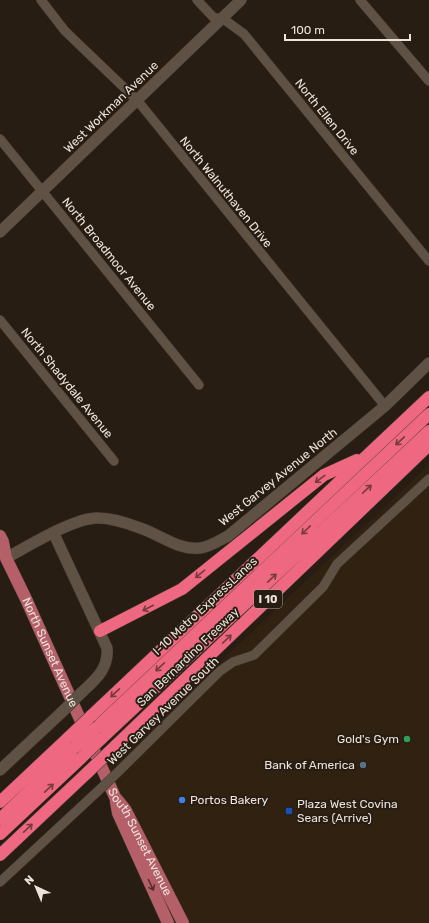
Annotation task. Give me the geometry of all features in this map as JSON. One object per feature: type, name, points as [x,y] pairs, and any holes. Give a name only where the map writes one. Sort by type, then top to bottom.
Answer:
[{"type":"highway","name":"San Bernardino Freeway","points":[[0,802],[73,741],[90,716],[429,397]]},
{"type":"highway","name":"I-10 Metro ExpressLanes","points":[[0,819],[73,741],[96,728],[429,414]]},
{"type":"highway","points":[[0,834],[429,431]]},
{"type":"highway","name":"San Bernardino Freeway","points":[[0,855],[429,445]]},
{"type":"highway","points":[[100,631],[182,589],[324,475],[367,455]]},
{"type":"main road","name":"North Sunset Avenue","points":[[0,536],[3,542],[3,556],[97,743],[115,797]]},
{"type":"main road","name":"South Sunset Avenue","points":[[115,797],[118,813],[168,923]]},
{"type":"main road","name":"South Sunset Avenue","points":[[115,797],[125,809],[183,923]]},
{"type":"street","name":"North Walnuthaven Drive","points":[[41,0],[65,31],[137,100],[385,406]]},
{"type":"street","name":"North Ellen Drive","points":[[197,0],[214,18],[222,18],[244,34],[429,261]]},
{"type":"street","name":"West Workman Avenue","points":[[0,232],[241,0]]},
{"type":"street","points":[[360,0],[429,81]]},
{"type":"street","name":"North Broadmoor Avenue","points":[[0,139],[199,385]]},
{"type":"street","name":"North Shadydale Avenue","points":[[0,320],[114,461]]},
{"type":"street","name":"West Garvey Avenue North","points":[[3,556],[78,522],[96,518],[113,520],[140,528],[182,546],[200,548],[212,544],[228,536],[385,406],[429,363]]},
{"type":"street","name":"West Garvey Avenue South","points":[[0,882],[118,772],[220,671],[233,662],[254,655],[323,587],[337,564],[429,479]]},
{"type":"street","points":[[0,770],[97,678],[106,664],[107,648],[54,534]]},
{"type":"shaded area","points":[[429,465],[429,923],[183,923],[104,771]]},
{"type":"place","name":"Gold's Gym","points":[[407,739]]},
{"type":"place","name":"Bank of America","points":[[363,765]]},
{"type":"place","name":"Portos Bakery","points":[[182,800]]},
{"type":"place","name":"Plaza West Covina Sears (Arrive)","points":[[289,811]]}]
